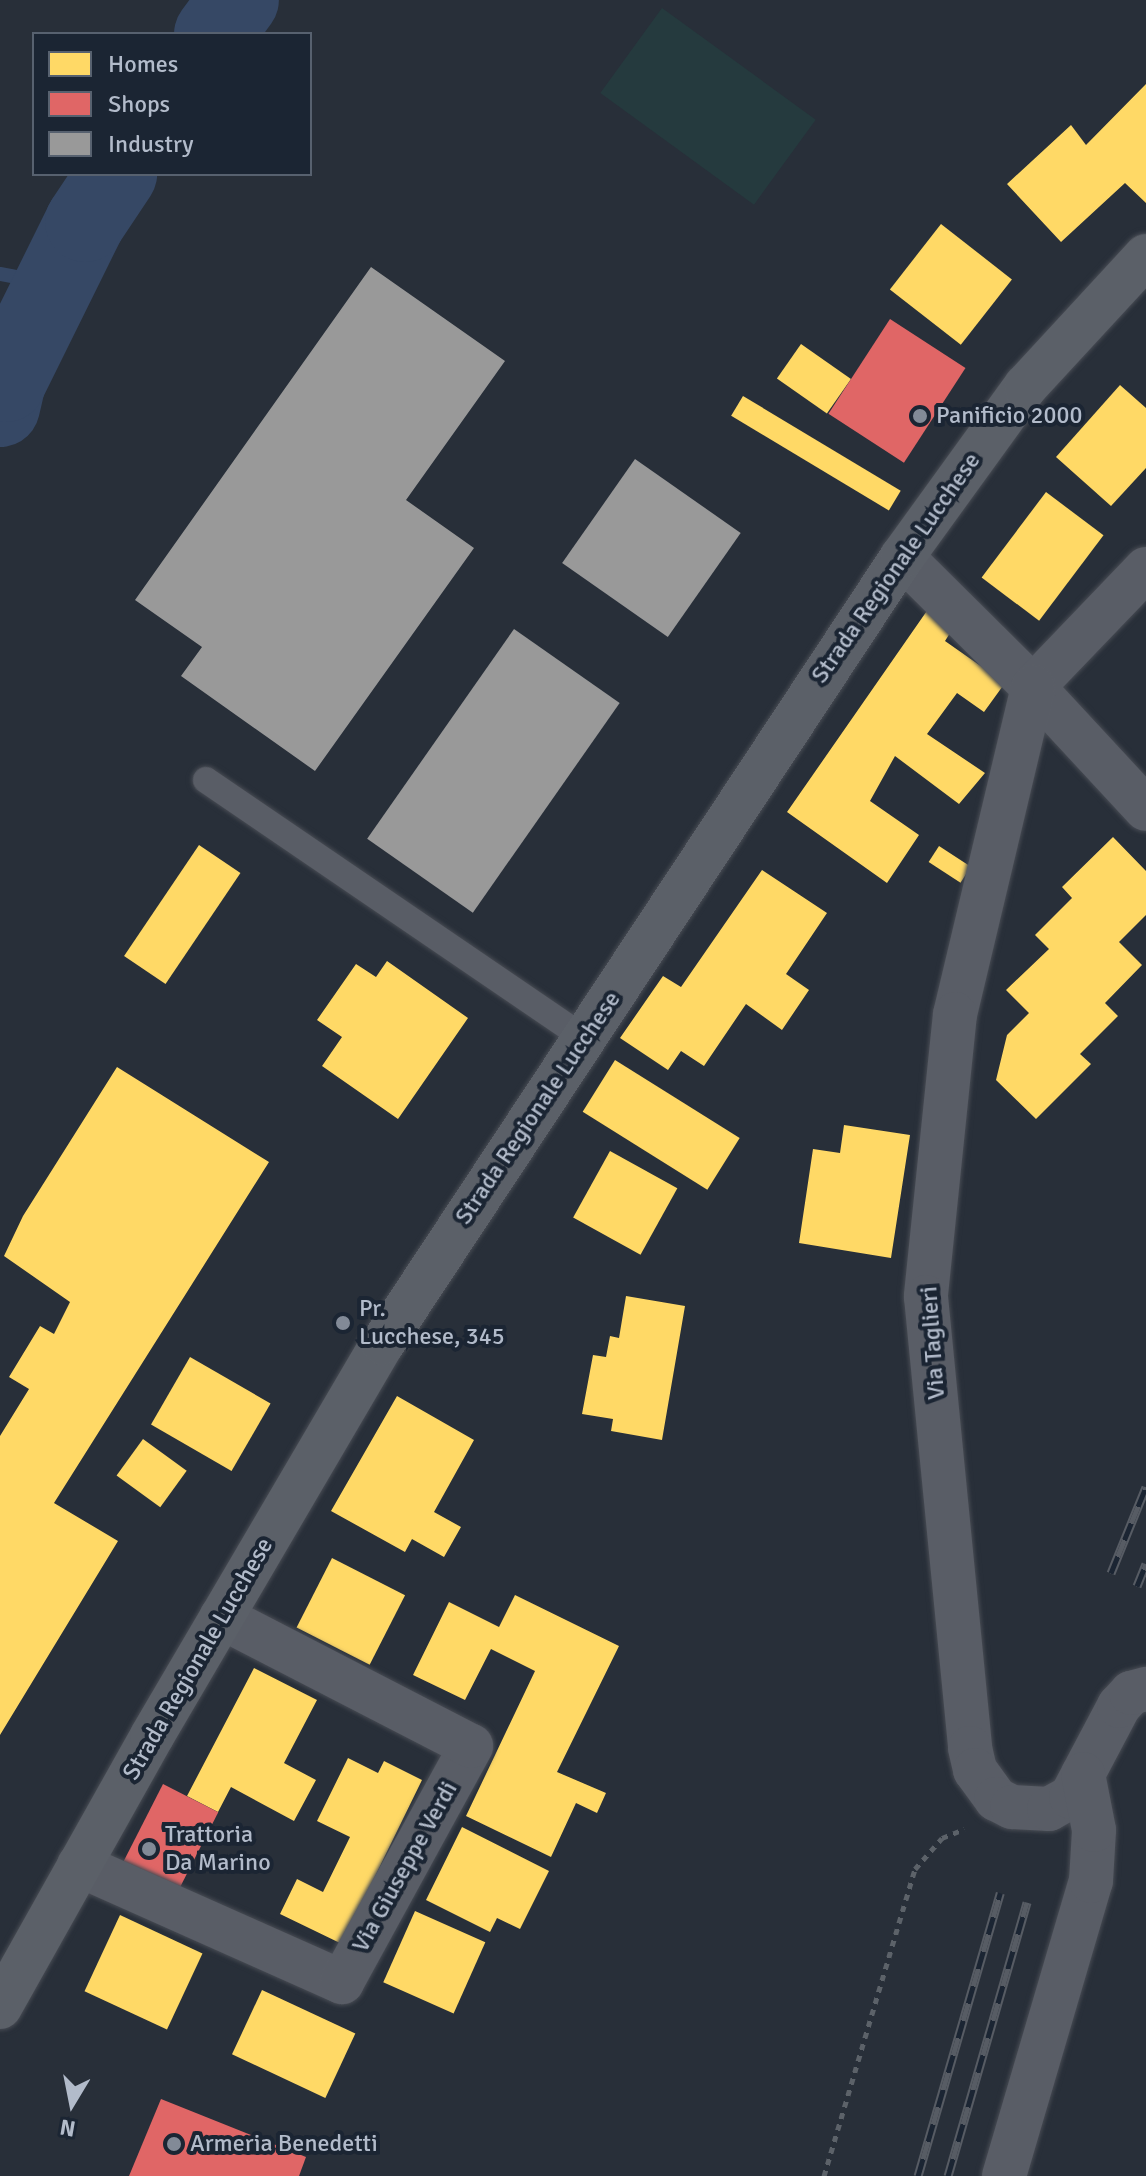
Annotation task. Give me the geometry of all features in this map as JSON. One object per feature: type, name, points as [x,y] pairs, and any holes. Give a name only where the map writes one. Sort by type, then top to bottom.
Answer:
[{"type":"main road","name":"Strada Regionale Lucchese","points":[[0,2007],[221,1617],[383,1343],[902,557],[1026,386],[1146,256]]},
{"type":"street","points":[[902,557],[1033,687],[1146,809]]},
{"type":"street","points":[[1033,687],[1146,569]]},
{"type":"street","name":"Via Taglieri","points":[[996,1799],[975,1770],[970,1748],[926,1297],[955,1014],[1033,687]]},
{"type":"street","name":"Via Giuseppe Verdi","points":[[79,1865],[342,1982],[471,1746],[221,1617]]},
{"type":"street","points":[[996,1799],[1012,1807],[1049,1809],[1071,1797],[1119,1706],[1131,1693],[1146,1689]]},
{"type":"street","points":[[1004,2176],[1091,1881],[1094,1830],[1083,1774]]},
{"type":"lane","points":[[206,780],[584,1038]]},
{"type":"path","points":[[824,2176],[915,1869],[942,1838],[968,1827],[996,1799]]},
{"type":"green space","points":[[662,8],[816,120],[754,205],[600,93]]},
{"type":"building: Homes","points":[[1146,84],[1146,203],[1125,183],[1061,242],[1007,184],[1071,125],[1086,145]]},
{"type":"building: Homes","points":[[941,224],[1012,279],[961,345],[890,289]]},
{"type":"building: Homes","points":[[801,344],[851,379],[827,413],[777,378]]},
{"type":"building: Homes","points":[[1120,385],[1146,408],[1146,468],[1111,506],[1056,457]]},
{"type":"building: Homes","points":[[743,396],[901,491],[889,510],[731,416]]},
{"type":"building: Homes","points":[[1046,492],[1104,535],[1039,621],[982,577]]},
{"type":"building: Homes","points":[[931,605],[952,630],[945,641],[1005,683],[984,712],[957,693],[927,734],[985,773],[959,804],[895,756],[870,801],[919,835],[887,883],[787,812]]},
{"type":"building: Homes","points":[[1113,837],[1146,871],[1146,915],[1119,942],[1142,965],[1105,1003],[1118,1016],[1080,1054],[1091,1064],[1036,1119],[996,1080],[1007,1035],[1029,1013],[1006,990],[1049,949],[1035,935],[1072,898],[1062,887]]},
{"type":"building: Homes","points":[[199,845],[240,873],[166,984],[124,956]]},
{"type":"building: Homes","points":[[939,846],[971,867],[961,883],[929,862]]},
{"type":"building: Homes","points":[[762,870],[827,913],[786,974],[809,990],[782,1030],[746,1004],[704,1066],[681,1051],[668,1070],[620,1038],[663,976],[681,987]]},
{"type":"building: Homes","points":[[387,961],[468,1018],[398,1119],[322,1066],[342,1037],[317,1020],[356,964],[376,977]]},
{"type":"building: Homes","points":[[615,1060],[740,1138],[707,1190],[583,1112]]},
{"type":"building: Homes","points":[[117,1067],[269,1162],[54,1503],[118,1541],[0,1735],[0,1436],[29,1389],[9,1377],[40,1326],[54,1334],[70,1302],[4,1256],[23,1216]]},
{"type":"building: Homes","points":[[844,1125],[910,1135],[891,1258],[799,1243],[813,1149],[840,1153]]},
{"type":"building: Homes","points":[[610,1151],[677,1188],[641,1255],[573,1217]]},
{"type":"building: Homes","points":[[626,1296],[685,1306],[662,1440],[611,1431],[613,1419],[582,1414],[593,1355],[606,1357],[610,1336],[619,1338]]},
{"type":"building: Homes","points":[[190,1357],[271,1404],[232,1471],[151,1425]]},
{"type":"building: Homes","points":[[397,1396],[474,1440],[434,1512],[461,1527],[444,1557],[412,1539],[405,1552],[331,1511]]},
{"type":"building: Homes","points":[[143,1439],[187,1471],[160,1507],[117,1475]]},
{"type":"building: Homes","points":[[332,1558],[405,1595],[370,1665],[297,1627]]},
{"type":"building: Homes","points":[[515,1595],[619,1646],[557,1772],[606,1793],[597,1813],[576,1803],[551,1857],[466,1816],[535,1671],[491,1649],[465,1700],[413,1675],[449,1602],[499,1627]]},
{"type":"building: Homes","points":[[254,1668],[317,1700],[284,1763],[316,1780],[294,1821],[231,1787],[218,1812],[187,1796]]},
{"type":"building: Homes","points":[[348,1758],[378,1773],[384,1761],[422,1780],[342,1944],[280,1914],[297,1879],[323,1892],[350,1837],[317,1821]]},
{"type":"building: Homes","points":[[462,1827],[549,1871],[520,1929],[497,1918],[490,1932],[426,1900]]},
{"type":"building: Homes","points":[[415,1911],[485,1942],[454,2014],[383,1982]]},
{"type":"building: Homes","points":[[120,1915],[202,1953],[167,2030],[85,1991]]},
{"type":"building: Homes","points":[[262,1990],[355,2034],[325,2098],[232,2054]]},
{"type":"building: Shops","points":[[890,319],[965,368],[904,463],[828,414]]},
{"type":"building: Shops","points":[[163,1784],[218,1812],[176,1896],[120,1868]]},
{"type":"building: Shops","points":[[161,2099],[306,2157],[299,2176],[129,2176]]},
{"type":"building: Industry","points":[[371,267],[505,361],[406,500],[474,548],[315,771],[181,676],[202,647],[135,600]]},
{"type":"building: Industry","points":[[635,459],[741,533],[668,637],[562,563]]},
{"type":"building: Industry","points":[[514,629],[620,703],[473,913],[367,839]]},
{"type":"waterway","points":[[215,32],[239,0]]},
{"type":"waterway","points":[[0,407],[6,382],[85,222],[116,176]]},
{"type":"waterway","points":[[0,274],[54,284]]},
{"type":"railway","points":[[1111,1573],[1146,1487]]},
{"type":"railway","points":[[1137,1586],[1146,1564]]},
{"type":"railway","points":[[918,2176],[1000,1893]]},
{"type":"railway","points":[[948,2176],[1027,1902]]},
{"type":"place","name":"Panificio 2000","points":[[920,416]]},
{"type":"place","name":"Pr. Lucchese, 345","points":[[343,1323]]},
{"type":"place","name":"Trattoria Da Marino","points":[[149,1849]]},
{"type":"place","name":"Armeria Benedetti","points":[[174,2144]]}]
